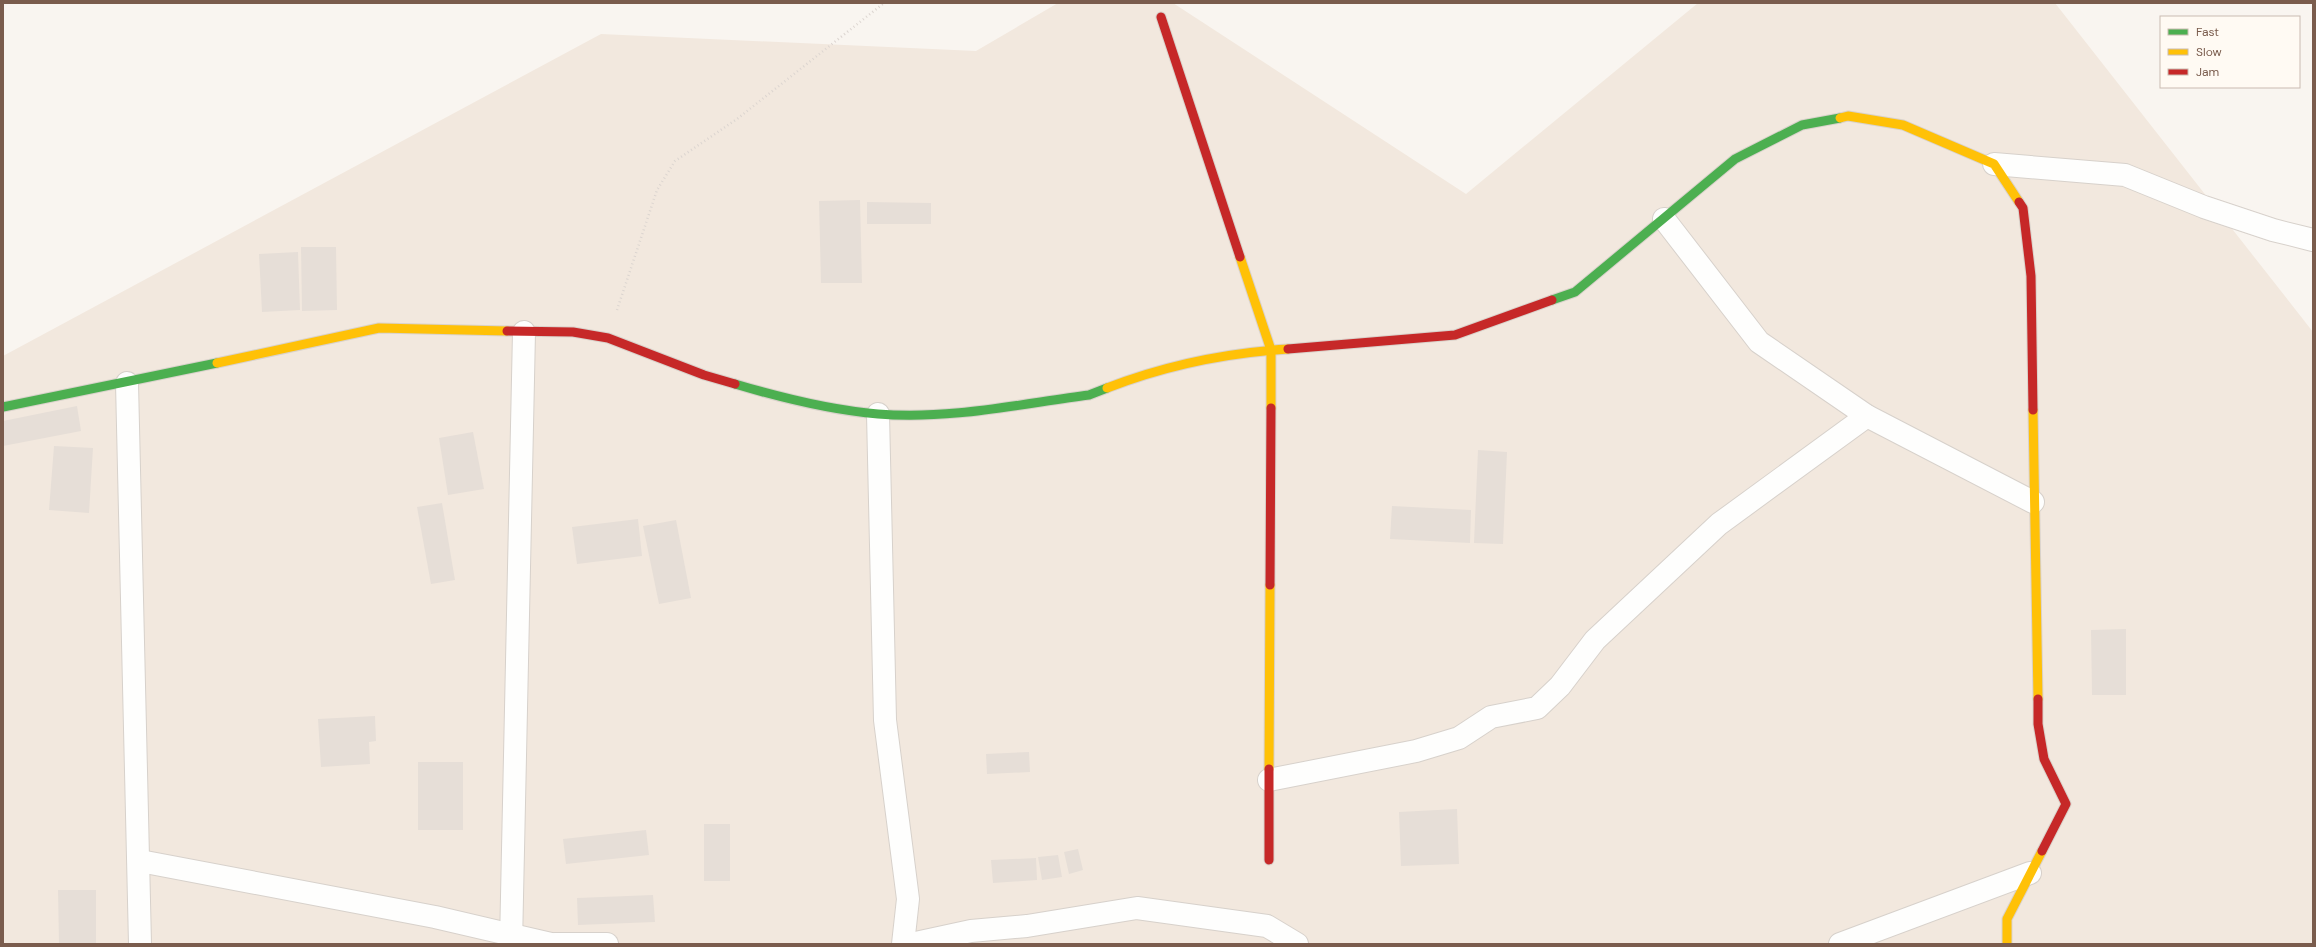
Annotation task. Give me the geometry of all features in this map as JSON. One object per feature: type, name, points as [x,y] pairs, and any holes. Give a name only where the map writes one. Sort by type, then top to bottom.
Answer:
[{"type":"street","points":[[1161,17],[1271,350],[1269,860]]},
{"type":"street","points":[[3,407],[128,383],[379,328],[573,332],[608,338],[704,375],[791,401],[878,414],[946,414],[1089,395],[1142,374],[1194,360],[1271,350],[1378,343],[1455,335],[1575,292],[1734,159],[1802,125],[1848,116],[1903,125],[1994,164],[2125,175],[2218,211],[2273,230],[2313,240]]},
{"type":"street","points":[[1994,164],[2022,208],[2031,276],[2033,502],[2038,724],[2044,759],[2066,804],[2007,919],[2007,944]]},
{"type":"street","points":[[1664,219],[1760,342],[1867,416],[2033,502]]},
{"type":"street","points":[[511,940],[524,332]]},
{"type":"street","points":[[128,383],[140,861],[140,944]]},
{"type":"street","points":[[878,414],[885,720],[908,899],[903,944]]},
{"type":"street","points":[[1269,780],[1416,751],[1459,738],[1491,718],[1537,708],[1560,686],[1595,640],[1718,524],[1867,416]]},
{"type":"street","points":[[140,861],[435,917],[511,940],[551,944]]},
{"type":"street","points":[[1840,944],[2030,873]]},
{"type":"street","points":[[911,944],[972,931],[1027,926],[1137,908],[1267,926],[1297,944]]},
{"type":"street","points":[[555,944],[607,944]]},
{"type":"path","points":[[608,338],[656,190],[675,161],[737,119],[884,3]]},
{"type":"shaded area","points":[[1058,3],[1173,3],[1466,194],[1698,3],[2055,3],[2313,332],[2313,944],[3,944],[3,356],[601,34],[976,51]]},
{"type":"building","points":[[860,200],[862,283],[821,283],[819,201]]},
{"type":"building","points":[[867,202],[931,203],[931,224],[867,224]]},
{"type":"building","points":[[301,247],[336,247],[337,310],[302,311]]},
{"type":"building","points":[[298,252],[300,310],[262,312],[259,254]]},
{"type":"building","points":[[77,406],[81,431],[3,446],[3,421]]},
{"type":"building","points":[[473,432],[484,489],[448,495],[439,438]]},
{"type":"building","points":[[54,446],[93,448],[89,513],[49,510]]},
{"type":"building","points":[[1478,450],[1507,452],[1503,544],[1474,543]]},
{"type":"building","points":[[442,503],[455,580],[431,584],[417,507]]},
{"type":"building","points":[[1392,506],[1471,510],[1470,543],[1390,539]]},
{"type":"building","points":[[638,519],[642,556],[577,564],[572,527]]},
{"type":"building","points":[[676,520],[691,598],[659,604],[643,526]]},
{"type":"building","points":[[2126,629],[2126,695],[2092,695],[2091,630]]},
{"type":"building","points":[[375,716],[376,741],[369,742],[370,764],[321,767],[318,719]]},
{"type":"building","points":[[1029,752],[1030,772],[987,774],[986,754]]},
{"type":"building","points":[[418,762],[463,762],[463,830],[418,830]]},
{"type":"building","points":[[1457,809],[1459,864],[1401,866],[1399,812]]},
{"type":"building","points":[[704,824],[730,824],[730,881],[704,881]]},
{"type":"building","points":[[646,830],[649,855],[566,864],[563,839]]},
{"type":"building","points":[[1078,849],[1083,870],[1069,874],[1064,852]]},
{"type":"building","points":[[1058,855],[1062,877],[1042,880],[1038,857]]},
{"type":"building","points":[[1036,858],[1037,880],[993,883],[991,860]]},
{"type":"building","points":[[58,890],[96,890],[96,944],[59,944]]},
{"type":"building","points":[[653,895],[655,922],[578,925],[577,898]]},
{"type":"traffic: fast","points":[[1552,300],[1575,292],[1735,159],[1802,125],[1840,118]]},
{"type":"traffic: fast","points":[[3,407],[217,363]]},
{"type":"traffic: fast","points":[[735,384],[788,399],[842,410],[904,415],[931,415],[984,410],[1089,395],[1107,388]]},
{"type":"traffic: slow","points":[[1840,118],[1848,116],[1903,125],[1994,164],[2019,202]]},
{"type":"traffic: slow","points":[[1240,257],[1271,350],[1271,408]]},
{"type":"traffic: slow","points":[[217,363],[379,328],[507,331]]},
{"type":"traffic: slow","points":[[1107,388],[1151,373],[1196,361],[1288,349]]},
{"type":"traffic: slow","points":[[2033,410],[2038,699]]},
{"type":"traffic: slow","points":[[1269,769],[1270,585]]},
{"type":"traffic: slow","points":[[2007,944],[2007,919],[2042,851]]},
{"type":"traffic: jam","points":[[1161,17],[1240,257]]},
{"type":"traffic: jam","points":[[2019,202],[2023,208],[2031,276],[2033,410]]},
{"type":"traffic: jam","points":[[1288,349],[1455,335],[1552,300]]},
{"type":"traffic: jam","points":[[507,331],[573,332],[608,338],[704,375],[735,384]]},
{"type":"traffic: jam","points":[[1270,585],[1271,408]]},
{"type":"traffic: jam","points":[[2038,699],[2038,724],[2044,759],[2066,804],[2042,851]]},
{"type":"traffic: jam","points":[[1269,769],[1269,860]]}]
